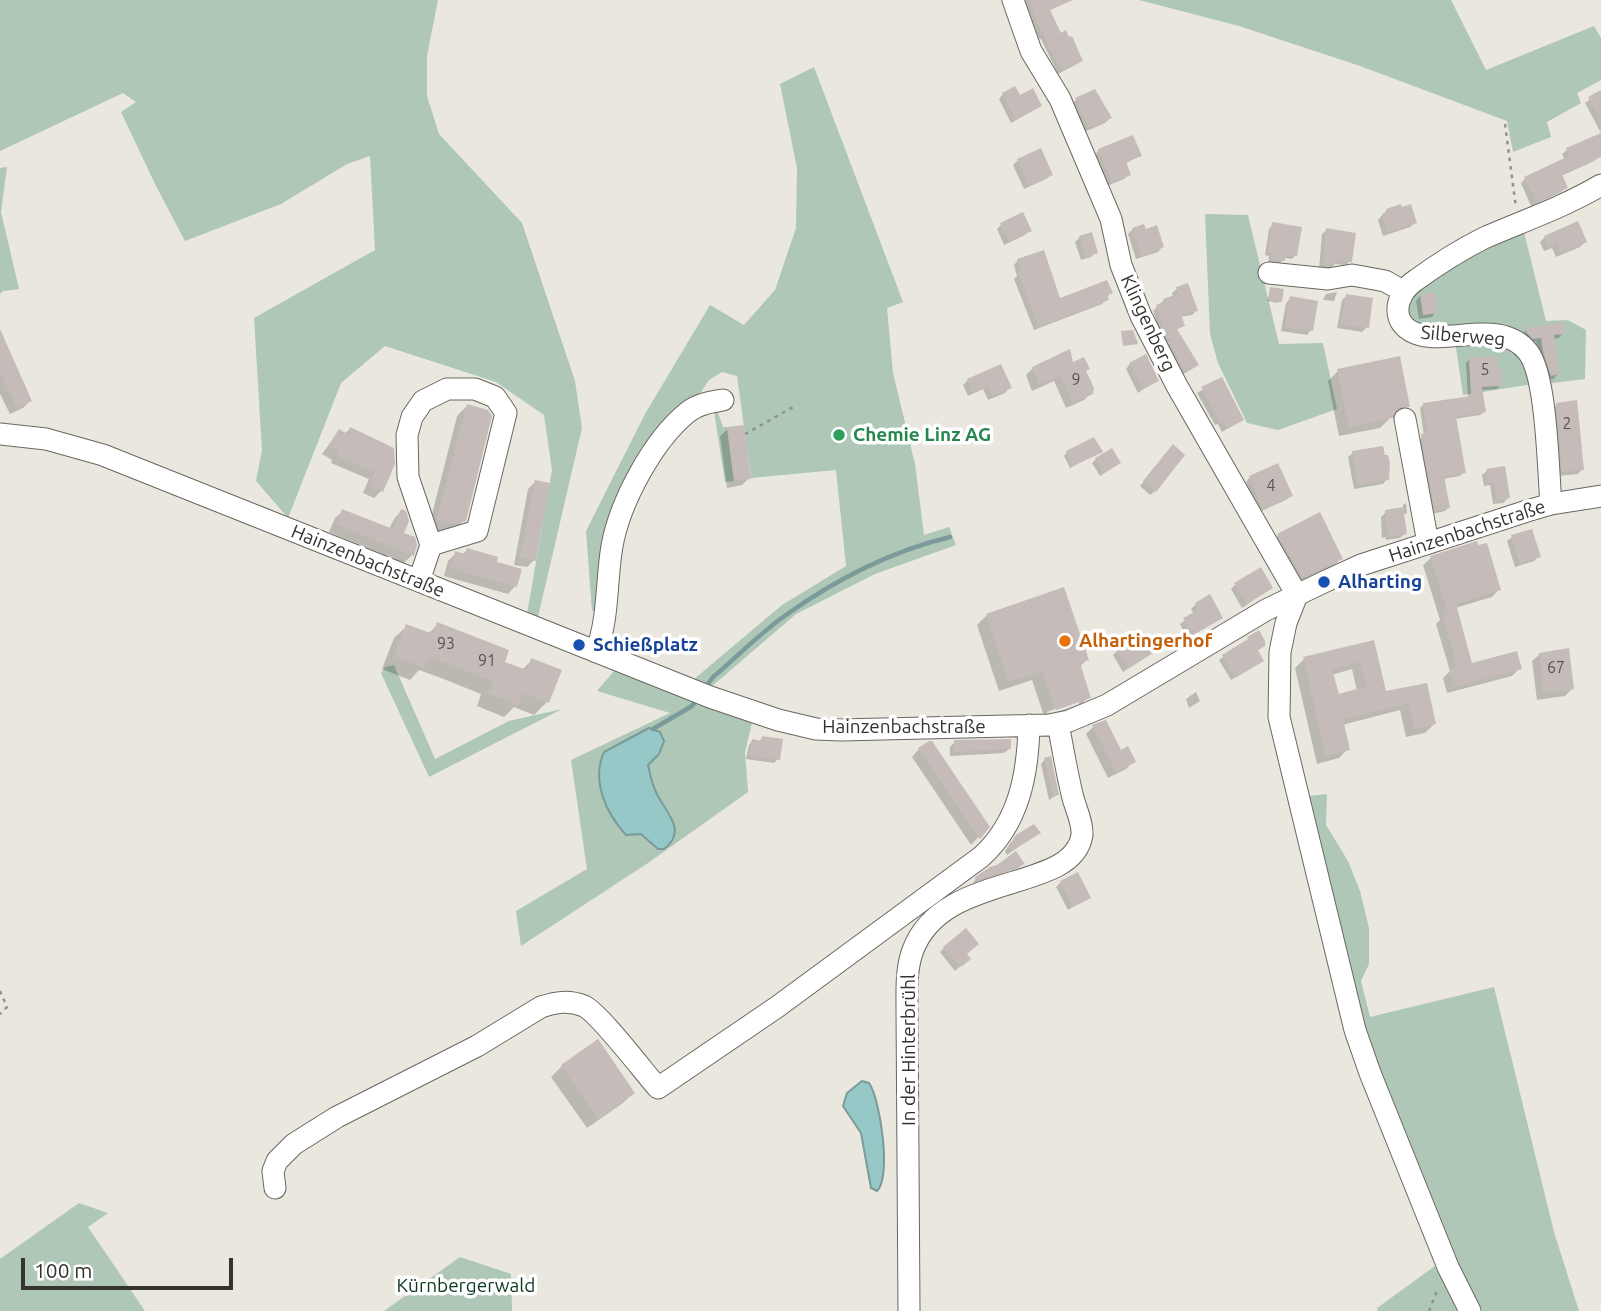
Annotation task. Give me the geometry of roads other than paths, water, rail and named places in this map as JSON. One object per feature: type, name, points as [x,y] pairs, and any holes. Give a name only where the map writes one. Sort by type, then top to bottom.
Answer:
[{"type":"street","name":"Klingenberg","points":[[1013,0],[1031,51],[1060,99],[1111,219],[1122,265],[1141,316],[1177,386],[1297,595]]},
{"type":"street","points":[[1269,273],[1328,279],[1352,275],[1385,281],[1402,292],[1444,259],[1601,185]]},
{"type":"street","name":"Silberweg","points":[[1402,292],[1399,297],[1399,318],[1415,334],[1494,335],[1519,344],[1528,352],[1536,365],[1541,385],[1551,504]]},
{"type":"street","points":[[419,581],[431,545],[408,477],[407,435],[412,417],[423,401],[447,389],[475,389],[495,397],[506,413],[477,531],[431,545]]},
{"type":"street","points":[[596,652],[606,613],[615,532],[628,498],[658,446],[682,418],[689,411],[704,404],[723,400]]},
{"type":"street","points":[[1405,419],[1428,543]]},
{"type":"street","name":"Hainzenbachstraße","points":[[0,434],[46,439],[103,455],[710,697],[778,720],[816,729],[841,730],[1058,724],[1107,705],[1266,610],[1361,565],[1551,504],[1601,496]]},
{"type":"street","points":[[1297,595],[1286,623],[1280,652],[1279,718],[1355,1030],[1451,1275],[1470,1311]]},
{"type":"street","name":"In der Hinterbrühl","points":[[909,1311],[907,1009],[908,974],[913,951],[921,934],[937,916],[965,898],[987,889],[1046,873],[1072,857],[1080,845],[1083,831],[1058,724]]},
{"type":"street","points":[[275,1188],[273,1171],[277,1161],[294,1144],[337,1117],[434,1069],[541,1007],[551,1004],[563,1001],[587,1008],[658,1088],[777,1007],[997,843],[1009,824],[1022,789],[1028,754],[1029,725]]},
{"type":"water","points":[[649,728],[660,732],[664,741],[659,754],[648,765],[655,789],[675,828],[671,842],[664,849],[658,849],[641,834],[626,835],[612,817],[600,785],[600,763],[604,752]]},
{"type":"water","points":[[862,1081],[869,1083],[873,1091],[883,1137],[884,1170],[877,1191],[871,1188],[861,1133],[843,1106],[847,1093]]},
{"type":"waterway","points":[[705,688],[713,677],[767,629],[824,590],[907,550],[950,537]]},
{"type":"waterway","points":[[653,729],[692,706],[698,698]]},
{"type":"place","name":"Chemie Linz AG","points":[[839,435]]},
{"type":"place","name":"Alharting","points":[[1324,582]]},
{"type":"place","name":"Alhartingerhof","points":[[1065,641]]},
{"type":"place","name":"Schießplatz","points":[[579,645]]},
{"type":"park label","name":"Kürnbergerwald","points":[[466,1286]]}]
